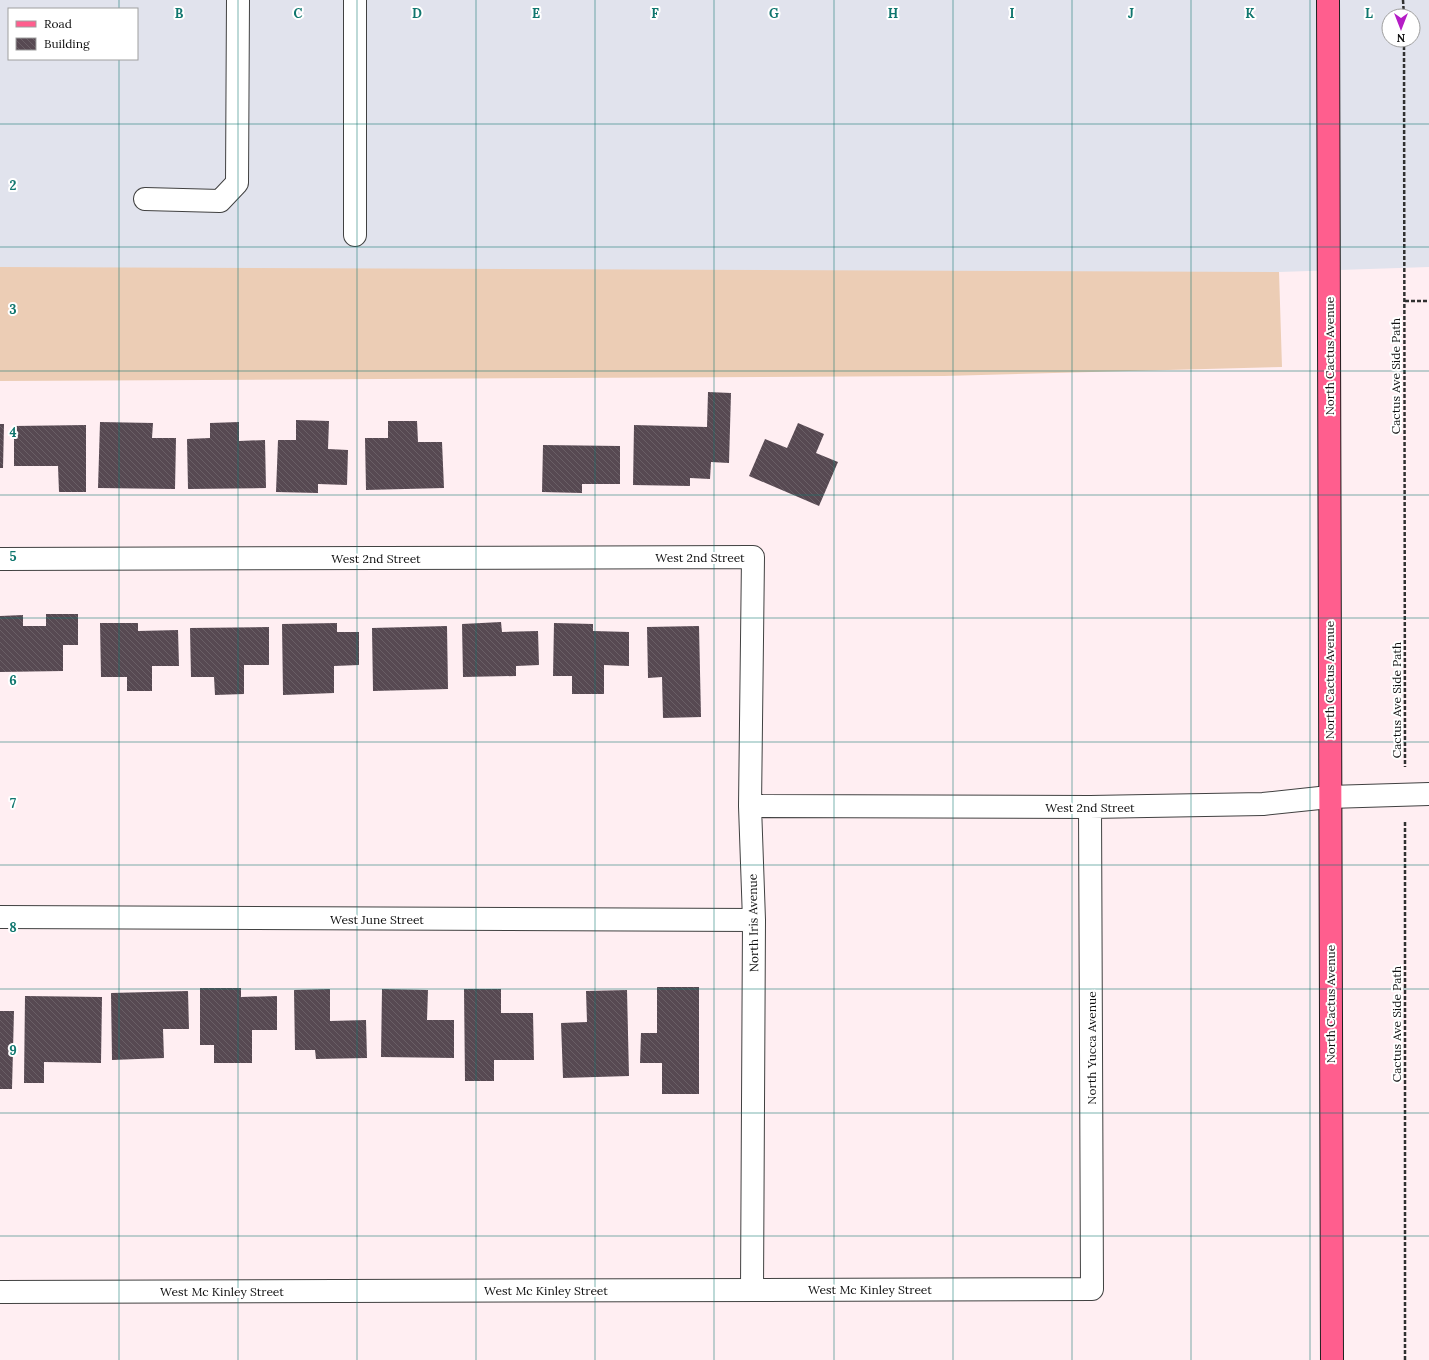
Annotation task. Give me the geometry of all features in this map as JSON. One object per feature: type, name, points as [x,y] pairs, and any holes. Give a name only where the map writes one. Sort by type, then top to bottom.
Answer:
[{"type":"main road","name":"North Cactus Avenue","points":[[1328,0],[1329,797],[1332,1360]]},
{"type":"street","points":[[145,199],[220,201],[237,183],[238,0]]},
{"type":"street","points":[[355,0],[355,235]]},
{"type":"street","name":"West 2nd Street","points":[[0,559],[753,557]]},
{"type":"street","name":"North Iris Avenue","points":[[752,1289],[754,920],[750,806],[753,557]]},
{"type":"street","name":"West 2nd Street","points":[[750,806],[1090,807],[1264,804],[1329,797],[1429,794]]},
{"type":"street","name":"North Yucca Avenue","points":[[1090,807],[1092,1288]]},
{"type":"street","name":"West June Street","points":[[0,917],[754,920]]},
{"type":"street","name":"West Mc Kinley Street","points":[[0,1292],[1092,1288]]},
{"type":"path","name":"Cactus Ave Side Path","points":[[1404,48],[1405,1360]]},
{"type":"path","points":[[1405,301],[1429,301]]},
{"type":"shaded area","points":[[0,0],[1429,0],[1429,267],[1279,272],[1259,277],[0,268]]},
{"type":"shaded area","points":[[0,267],[1279,272],[1282,367],[944,376],[0,381]]},
{"type":"building","points":[[708,392],[731,393],[729,463],[711,462],[710,479],[690,478],[690,486],[633,485],[634,425],[707,427]]},
{"type":"building","points":[[296,420],[329,421],[328,449],[348,450],[347,485],[318,484],[318,493],[276,492],[278,440],[296,440]]},
{"type":"building","points":[[388,421],[417,421],[418,442],[442,442],[444,488],[366,490],[365,438],[388,438]]},
{"type":"building","points":[[100,422],[153,423],[152,438],[176,438],[175,489],[98,488]]},
{"type":"building","points":[[239,422],[239,441],[265,440],[266,488],[188,489],[187,439],[210,438],[210,423]]},
{"type":"building","points":[[798,423],[824,434],[816,453],[838,462],[819,506],[749,476],[765,439],[787,448]]},
{"type":"building","points":[[0,424],[4,424],[3,468],[0,468]]},
{"type":"building","points":[[86,425],[86,492],[59,492],[58,466],[14,466],[14,426]]},
{"type":"building","points":[[543,445],[620,446],[620,484],[582,484],[582,493],[542,492]]},
{"type":"building","points":[[46,614],[78,614],[78,645],[63,645],[63,671],[0,672],[0,616],[23,615],[23,626],[46,626]]},
{"type":"building","points":[[501,622],[502,632],[538,631],[539,665],[516,666],[516,676],[463,677],[462,624]]},
{"type":"building","points":[[100,623],[138,623],[138,631],[178,630],[179,666],[152,666],[152,691],[127,691],[127,677],[101,677]]},
{"type":"building","points":[[337,623],[337,632],[359,632],[359,665],[334,666],[334,693],[283,695],[282,624]]},
{"type":"building","points":[[554,623],[593,624],[593,631],[629,632],[629,666],[604,665],[604,694],[572,694],[572,676],[553,676]]},
{"type":"building","points":[[447,626],[448,689],[373,691],[372,628]]},
{"type":"building","points":[[699,626],[701,717],[663,718],[662,677],[648,678],[647,627]]},
{"type":"building","points":[[269,627],[269,665],[244,665],[244,694],[215,695],[214,677],[191,677],[190,628]]},
{"type":"building","points":[[657,987],[699,987],[699,1094],[662,1094],[662,1063],[640,1063],[641,1033],[657,1033]]},
{"type":"building","points":[[200,988],[241,988],[241,997],[277,996],[277,1030],[252,1030],[252,1063],[214,1063],[214,1045],[200,1045]]},
{"type":"building","points":[[330,989],[330,1021],[366,1020],[367,1058],[316,1059],[315,1050],[295,1050],[294,990]]},
{"type":"building","points":[[382,989],[428,990],[427,1020],[454,1020],[454,1058],[381,1057]]},
{"type":"building","points":[[464,989],[501,989],[501,1013],[533,1013],[534,1060],[494,1060],[494,1081],[465,1081]]},
{"type":"building","points":[[627,990],[629,1076],[563,1078],[561,1023],[587,1022],[586,991]]},
{"type":"building","points":[[188,991],[189,1029],[163,1029],[164,1058],[112,1060],[111,993]]},
{"type":"building","points":[[25,996],[102,997],[101,1063],[44,1062],[44,1083],[24,1083]]},
{"type":"building","points":[[0,1011],[14,1011],[12,1089],[0,1089]]}]
